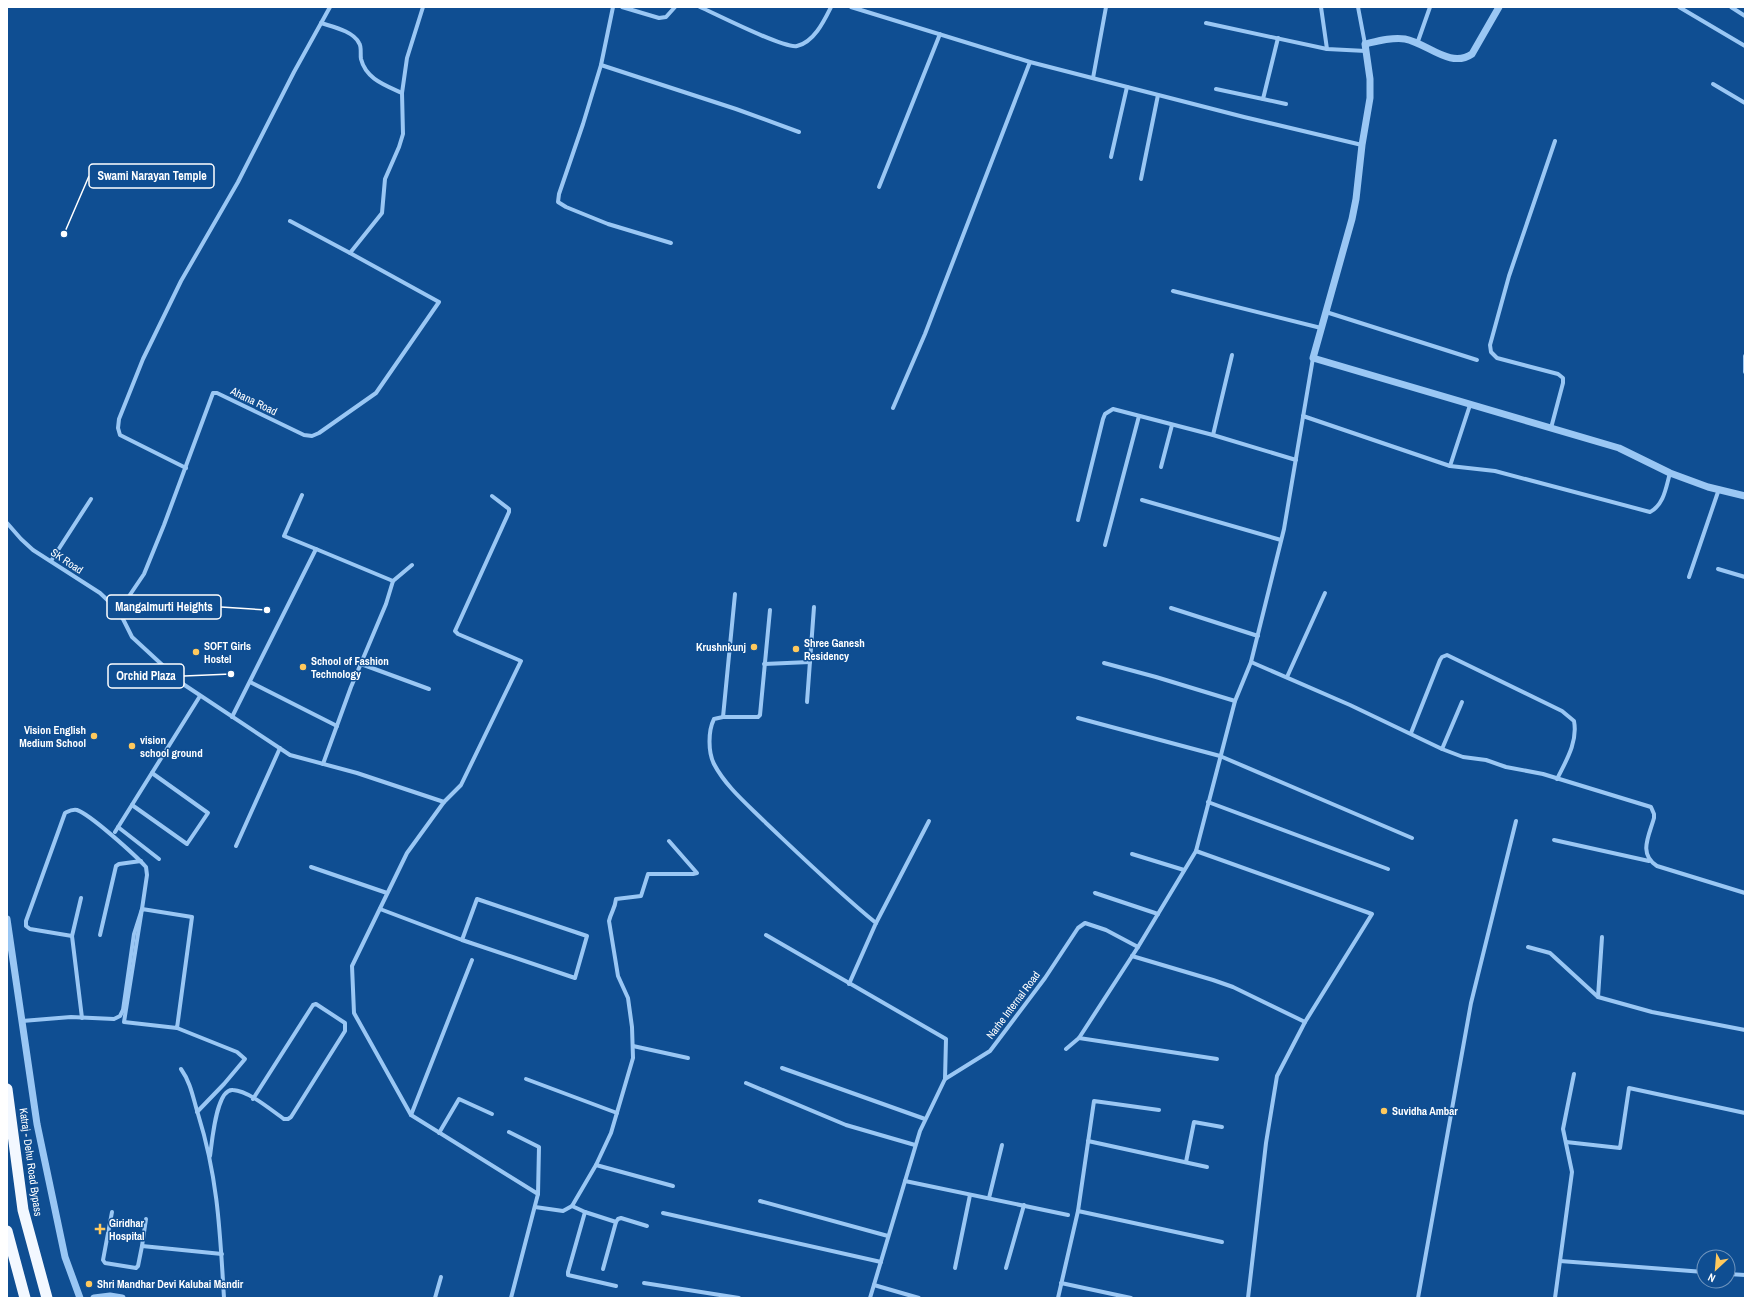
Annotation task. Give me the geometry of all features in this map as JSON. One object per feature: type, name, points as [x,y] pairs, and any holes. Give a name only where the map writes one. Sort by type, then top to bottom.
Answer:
[{"type":"highway","name":"Katraj - Dehu Road Bypass","points":[[7,1089],[23,1210],[47,1298]]},
{"type":"highway","points":[[7,1231],[24,1295]]},
{"type":"street","points":[[186,468],[120,435],[118,428],[120,419],[143,359],[181,281],[238,182],[330,7]]},
{"type":"street","points":[[290,221],[350,252],[382,214],[385,179],[399,147],[402,134],[402,93],[407,58],[423,7]]},
{"type":"street","points":[[614,7],[601,65],[584,124],[559,194],[558,202],[608,224],[671,243]]},
{"type":"street","points":[[622,7],[659,18],[666,17],[674,7]]},
{"type":"street","points":[[700,7],[765,36],[794,47],[804,44],[816,33],[831,7]]},
{"type":"street","points":[[851,7],[1030,62],[1244,117],[1362,144]]},
{"type":"street","points":[[1094,78],[1106,7]]},
{"type":"street","points":[[1321,7],[1327,49]]},
{"type":"street","points":[[1066,1049],[1079,1038],[1138,947],[1196,851],[1235,701],[1251,662],[1281,540],[1313,358],[1352,219],[1356,199],[1362,144],[1370,98],[1370,79],[1366,47],[1358,7]]},
{"type":"street","points":[[1417,44],[1430,7]]},
{"type":"street","points":[[1206,23],[1327,49],[1366,47],[1393,39],[1406,39],[1453,59],[1465,59],[1472,54],[1499,7]]},
{"type":"street","points":[[1679,7],[1745,46]]},
{"type":"street","points":[[1731,7],[1745,16]]},
{"type":"street","points":[[321,23],[352,34],[360,43],[361,59],[369,75],[379,83],[402,93]]},
{"type":"street","points":[[879,186],[940,34]]},
{"type":"street","points":[[1263,99],[1278,38]]},
{"type":"street","points":[[893,408],[928,326],[1030,62]]},
{"type":"street","points":[[601,65],[736,108],[799,132]]},
{"type":"street","points":[[1713,84],[1745,103]]},
{"type":"street","points":[[1111,157],[1127,87]]},
{"type":"street","points":[[1216,88],[1286,104]]},
{"type":"street","points":[[1141,179],[1158,95]]},
{"type":"street","points":[[1551,429],[1563,384],[1562,378],[1558,374],[1497,358],[1491,352],[1490,345],[1509,276],[1555,141]]},
{"type":"street","name":"Ahana Road","points":[[119,611],[144,574],[186,468],[213,393],[217,393],[304,435],[312,436],[319,433],[376,392],[439,302],[350,252]]},
{"type":"street","points":[[1173,291],[1321,328]]},
{"type":"street","points":[[1326,312],[1477,360]]},
{"type":"street","points":[[1213,435],[1232,355]]},
{"type":"street","points":[[1745,356],[1745,372]]},
{"type":"street","points":[[1313,358],[1619,448],[1670,473],[1720,490],[1745,496]]},
{"type":"street","points":[[1450,466],[1470,405]]},
{"type":"street","points":[[1078,520],[1105,414],[1112,409],[1213,435],[1296,460]]},
{"type":"street","points":[[1105,545],[1138,416]]},
{"type":"street","points":[[1303,416],[1450,466],[1495,472],[1650,512],[1656,509],[1661,503],[1670,473]]},
{"type":"street","points":[[1161,467],[1172,425]]},
{"type":"street","points":[[1689,577],[1720,490]]},
{"type":"street","points":[[302,495],[284,536],[393,581]]},
{"type":"street","points":[[492,496],[509,509],[509,512],[455,631],[458,634],[521,661],[461,785],[444,802],[407,853],[352,966],[354,1013],[411,1115],[538,1194]]},
{"type":"street","points":[[51,561],[90,499]]},
{"type":"street","points":[[1142,500],[1281,540]]},
{"type":"street","name":"SK Road","points":[[7,524],[25,543],[100,593],[119,611],[132,637],[183,684],[290,755],[444,802]]},
{"type":"street","points":[[232,717],[316,549]]},
{"type":"street","points":[[323,764],[361,664],[386,604],[393,581],[412,564]]},
{"type":"street","points":[[1718,569],[1745,577]]},
{"type":"street","points":[[1288,677],[1326,592]]},
{"type":"street","points":[[723,717],[735,594]]},
{"type":"street","points":[[807,702],[814,607]]},
{"type":"street","points":[[1171,608],[1258,636]]},
{"type":"street","points":[[770,610],[760,715],[758,717],[723,717],[714,719],[711,725],[710,746],[713,763],[730,788],[806,862],[876,923]]},
{"type":"street","points":[[1411,733],[1440,660],[1442,657],[1447,655],[1562,711],[1574,721],[1576,729],[1575,739],[1557,779]]},
{"type":"street","points":[[764,664],[810,662]]},
{"type":"street","points":[[1251,662],[1288,677],[1411,733],[1442,749],[1463,757],[1486,760],[1506,767],[1543,774],[1651,807],[1654,818],[1645,852],[1649,861]]},
{"type":"street","points":[[1104,663],[1235,701]]},
{"type":"street","points":[[361,664],[429,689]]},
{"type":"street","points":[[250,682],[337,726]]},
{"type":"street","points":[[115,832],[200,696]]},
{"type":"street","points":[[1442,749],[1462,702]]},
{"type":"street","points":[[1078,718],[1220,756],[1412,838]]},
{"type":"street","points":[[236,846],[280,748]]},
{"type":"street","points":[[132,804],[187,844],[208,813],[152,773]]},
{"type":"street","points":[[1208,802],[1388,869]]},
{"type":"street","points":[[72,936],[30,928],[26,926],[26,921],[65,813],[70,810],[77,810],[100,825],[146,867],[147,875],[124,1022],[177,1028],[237,1052],[245,1060],[197,1112]]},
{"type":"street","points":[[848,984],[876,923],[930,821]]},
{"type":"street","points":[[1418,1298],[1471,1003],[1516,821]]},
{"type":"street","points":[[118,827],[159,859]]},
{"type":"street","points":[[1554,840],[1649,861],[1657,866],[1745,893]]},
{"type":"street","points":[[535,1207],[563,1211],[572,1206],[596,1165],[611,1132],[633,1058],[633,1046],[628,998],[618,976],[609,921],[610,915],[614,911],[616,899],[641,896],[648,874],[697,873],[669,841]]},
{"type":"street","points":[[1196,851],[1372,914],[1305,1022],[1277,1076],[1266,1143],[1248,1298]]},
{"type":"street","points":[[1132,854],[1184,870]]},
{"type":"street","points":[[100,935],[116,866],[119,864],[140,861]]},
{"type":"street","points":[[311,867],[387,893]]},
{"type":"street","points":[[1095,893],[1158,914]]},
{"type":"street","points":[[81,898],[72,936],[82,1018]]},
{"type":"street","points":[[380,909],[462,940],[575,978],[587,936],[478,899],[462,940]]},
{"type":"street","points":[[22,1021],[82,1018],[114,1019],[120,1016],[123,1010],[134,934],[142,909]]},
{"type":"street","points":[[142,909],[192,917],[177,1028]]},
{"type":"street","points":[[7,919],[37,1124],[48,1169],[65,1257],[80,1298]]},
{"type":"street","name":"Narhe Internal Road","points":[[944,1079],[990,1051],[1045,978],[1078,928],[1085,923],[1106,930],[1138,947]]},
{"type":"street","points":[[766,935],[848,984],[946,1039],[944,1079],[925,1119],[915,1145],[870,1298]]},
{"type":"street","points":[[1598,997],[1602,937]]},
{"type":"street","points":[[1528,947],[1550,953],[1598,997],[1652,1012],[1745,1030]]},
{"type":"street","points":[[1132,956],[1233,987],[1305,1022]]},
{"type":"street","points":[[411,1115],[472,960]]},
{"type":"street","points":[[210,1156],[218,1106],[224,1094],[229,1090],[234,1090],[253,1099],[284,1119],[288,1119],[291,1117],[345,1031],[345,1023],[316,1004],[313,1005],[253,1099]]},
{"type":"street","points":[[1079,1038],[1217,1059]]},
{"type":"street","points":[[633,1046],[688,1058]]},
{"type":"street","points":[[782,1068],[925,1119]]},
{"type":"street","points":[[181,1069],[188,1078],[210,1156],[220,1223],[224,1298]]},
{"type":"street","points":[[1555,1298],[1572,1172],[1563,1129],[1574,1074]]},
{"type":"street","points":[[526,1079],[617,1113]]},
{"type":"street","points":[[746,1083],[846,1125],[915,1145]]},
{"type":"street","points":[[1566,1142],[1620,1148],[1629,1088],[1745,1113]]},
{"type":"street","points":[[439,1133],[459,1099],[492,1114]]},
{"type":"street","points":[[1058,1298],[1078,1211],[1094,1101],[1159,1110]]},
{"type":"street","points":[[1186,1162],[1194,1122],[1222,1127]]},
{"type":"street","points":[[508,1132],[539,1147],[538,1194],[511,1298]]},
{"type":"street","points":[[1088,1141],[1207,1167]]},
{"type":"street","points":[[990,1198],[1002,1145]]},
{"type":"street","points":[[596,1165],[672,1186]]},
{"type":"street","points":[[905,1181],[1068,1214]]},
{"type":"street","points":[[955,1268],[970,1195]]},
{"type":"street","points":[[760,1202],[888,1236]]},
{"type":"street","points":[[1006,1268],[1024,1205]]},
{"type":"street","points":[[572,1206],[616,1222]]},
{"type":"street","points":[[1078,1211],[1222,1242]]},
{"type":"street","points":[[112,1212],[103,1260],[104,1263],[136,1268],[138,1266],[146,1219]]},
{"type":"street","points":[[585,1212],[568,1275],[616,1286]]},
{"type":"street","points":[[663,1213],[881,1262]]},
{"type":"street","points":[[603,1269],[618,1219],[621,1218],[647,1226]]},
{"type":"street","points":[[142,1246],[222,1254]]},
{"type":"street","points":[[1560,1260],[1696,1271]]},
{"type":"street","points":[[435,1298],[441,1277]]},
{"type":"street","points":[[644,1283],[739,1298]]},
{"type":"street","points":[[1061,1283],[1131,1298]]},
{"type":"street","points":[[874,1286],[919,1298]]},
{"type":"street","points":[[94,1298],[110,1296],[122,1298]]},
{"type":"place","name":"Swami Narayan Temple","points":[[64,234]]},
{"type":"place","name":"Mangalmurti Heights","points":[[267,610]]},
{"type":"place","name":"Krushnkunj","points":[[754,647]]},
{"type":"place","name":"Shree Ganesh Residency","points":[[796,649]]},
{"type":"place","name":"SOFT Girls Hostel","points":[[196,652]]},
{"type":"place","name":"School of Fashion Technology","points":[[303,667]]},
{"type":"place","name":"Orchid Plaza","points":[[231,674]]},
{"type":"place","name":"Vision English Medium School","points":[[94,736]]},
{"type":"place","name":"vision school ground","points":[[132,746]]},
{"type":"place","name":"Suvidha Ambar","points":[[1384,1111]]},
{"type":"place","name":"Giridhar Hospital","points":[[100,1229]]},
{"type":"place","name":"Shri Mandhar Devi Kalubai Mandir","points":[[89,1284]]}]
